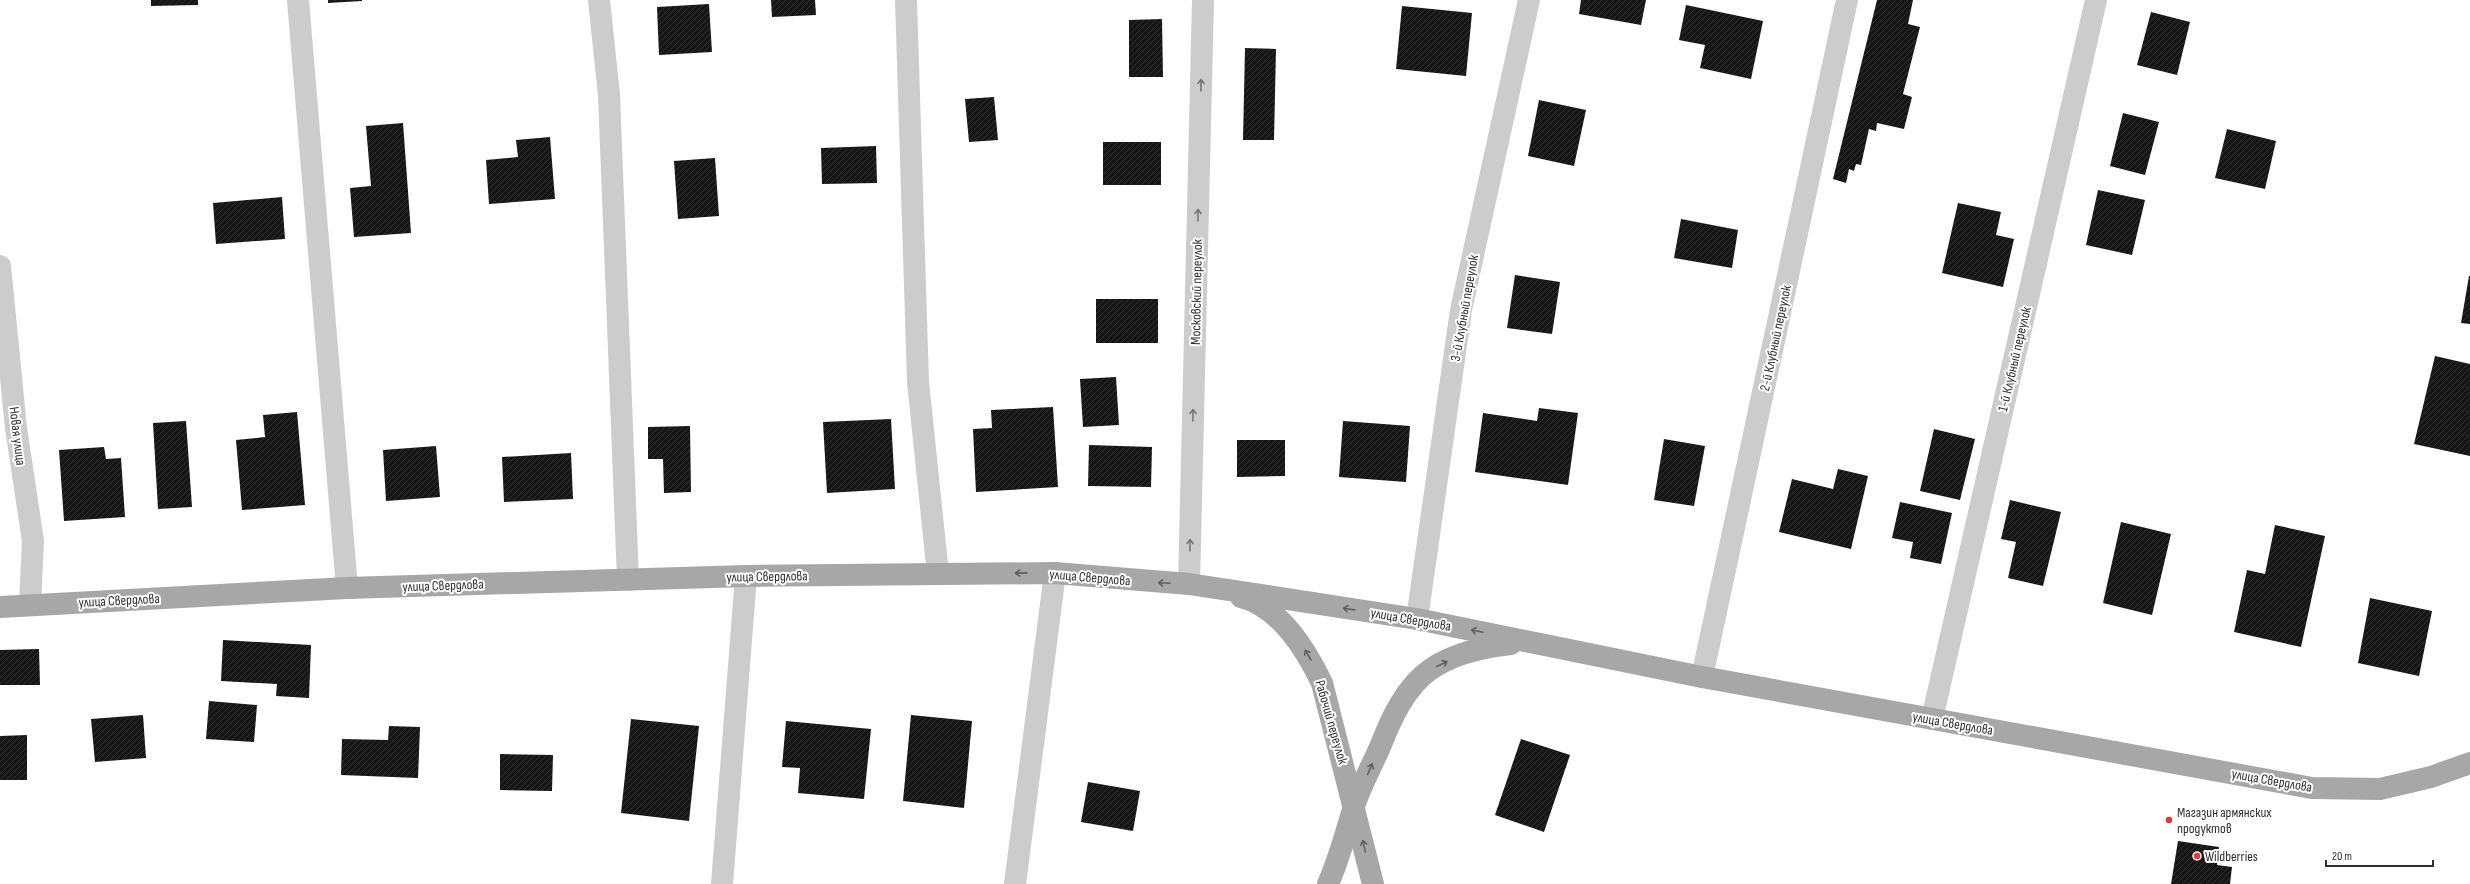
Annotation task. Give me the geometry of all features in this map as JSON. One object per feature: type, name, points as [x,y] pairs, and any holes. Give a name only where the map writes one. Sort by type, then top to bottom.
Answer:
[{"type":"main road","name":"улица Свердлова","points":[[0,607],[347,588],[746,576],[1055,573],[1189,584],[1417,619],[1702,677],[2312,788],[2380,789],[2431,777],[2470,763]]},
{"type":"main road","name":"Рабочий переулок","points":[[1189,584],[1247,599],[1291,630],[1308,653],[1322,683],[1355,805],[1373,884]]},
{"type":"main road","name":"улица Свердлова","points":[[1328,884],[1338,861],[1355,805],[1392,719],[1409,690],[1431,669],[1458,656],[1486,646],[1528,642]]},
{"type":"street","points":[[298,0],[347,588]]},
{"type":"street","points":[[599,0],[609,95],[628,580]]},
{"type":"street","points":[[906,0],[918,382],[938,574]]},
{"type":"street","name":"Московский переулок","points":[[1189,584],[1203,0]]},
{"type":"street","name":"3-й Клубный переулок","points":[[1417,619],[1461,310],[1528,0]]},
{"type":"street","name":"2-й Клубный переулок","points":[[1702,677],[1847,0]]},
{"type":"street","name":"1-й Клубный переулок","points":[[1932,719],[2096,0]]},
{"type":"street","name":"Новая улица","points":[[0,266],[16,428],[33,541],[30,605]]},
{"type":"street","points":[[1015,884],[1055,573]]},
{"type":"street","points":[[722,884],[746,576]]},
{"type":"building","points":[[151,0],[198,0],[198,5],[151,6]]},
{"type":"building","points":[[328,0],[362,0],[362,1],[328,3]]},
{"type":"building","points":[[771,0],[815,0],[816,15],[772,17]]},
{"type":"building","points":[[1581,0],[1646,0],[1641,25],[1579,14]]},
{"type":"building","points":[[1877,0],[1913,0],[1908,24],[1920,27],[1903,94],[1912,97],[1904,129],[1877,123],[1876,131],[1869,129],[1861,165],[1856,164],[1854,171],[1849,169],[1846,183],[1833,179]]},
{"type":"building","points":[[709,4],[712,52],[659,55],[657,7]]},
{"type":"building","points":[[1686,5],[1763,21],[1751,79],[1700,68],[1705,45],[1679,40]]},
{"type":"building","points":[[1402,6],[1472,13],[1466,76],[1396,69]]},
{"type":"building","points":[[2151,12],[2190,22],[2177,75],[2137,65]]},
{"type":"building","points":[[1162,19],[1163,77],[1129,77],[1129,20]]},
{"type":"building","points":[[1245,48],[1276,49],[1274,140],[1243,140]]},
{"type":"building","points":[[994,97],[998,140],[969,142],[965,99]]},
{"type":"building","points":[[1539,100],[1586,110],[1574,166],[1528,156]]},
{"type":"building","points":[[2123,113],[2159,122],[2145,175],[2110,166]]},
{"type":"building","points":[[403,123],[411,233],[354,237],[350,188],[371,186],[366,126]]},
{"type":"building","points":[[2227,129],[2276,141],[2265,189],[2215,178]]},
{"type":"building","points":[[550,137],[555,199],[489,204],[486,160],[518,157],[516,140]]},
{"type":"building","points":[[1103,142],[1161,142],[1161,185],[1103,185]]},
{"type":"building","points":[[876,146],[877,183],[822,184],[821,148]]},
{"type":"building","points":[[715,158],[719,216],[678,219],[674,161]]},
{"type":"building","points":[[2098,190],[2145,200],[2132,255],[2086,245]]},
{"type":"building","points":[[282,197],[285,239],[216,244],[213,203]]},
{"type":"building","points":[[1958,203],[2001,212],[1996,235],[2014,239],[2003,287],[1942,273]]},
{"type":"building","points":[[1681,219],[1738,230],[1732,268],[1674,258]]},
{"type":"building","points":[[1515,275],[1560,282],[1552,334],[1507,328]]},
{"type":"building","points":[[2470,276],[2470,324],[2461,323]]},
{"type":"building","points":[[1096,299],[1158,299],[1158,343],[1096,343]]},
{"type":"building","points":[[2435,356],[2470,364],[2470,456],[2414,444]]},
{"type":"building","points":[[1116,377],[1119,425],[1083,427],[1080,379]]},
{"type":"building","points":[[1053,407],[1058,487],[976,492],[973,429],[992,428],[991,410]]},
{"type":"building","points":[[1539,408],[1578,413],[1568,485],[1475,472],[1483,413],[1537,421]]},
{"type":"building","points":[[297,412],[305,505],[242,510],[236,440],[265,437],[263,415]]},
{"type":"building","points":[[891,419],[895,489],[827,493],[823,422]]},
{"type":"building","points":[[186,421],[192,507],[158,509],[153,423]]},
{"type":"building","points":[[1343,421],[1410,426],[1406,482],[1339,477]]},
{"type":"building","points":[[690,426],[691,492],[664,493],[663,459],[648,459],[648,427]]},
{"type":"building","points":[[1934,429],[1975,439],[1960,500],[1920,491]]},
{"type":"building","points":[[1664,439],[1705,446],[1694,506],[1654,500]]},
{"type":"building","points":[[1237,440],[1285,440],[1285,476],[1237,477]]},
{"type":"building","points":[[1089,445],[1152,447],[1151,487],[1088,486]]},
{"type":"building","points":[[436,446],[440,497],[386,501],[383,450]]},
{"type":"building","points":[[104,447],[106,459],[121,458],[125,517],[64,521],[59,450]]},
{"type":"building","points":[[571,453],[573,499],[504,502],[502,457]]},
{"type":"building","points":[[1838,469],[1868,476],[1851,549],[1779,532],[1792,479],[1833,489]]},
{"type":"building","points":[[2010,500],[2061,512],[2043,586],[2008,578],[2016,542],[2001,539]]},
{"type":"building","points":[[1900,502],[1952,513],[1941,564],[1910,558],[1913,542],[1892,538]]},
{"type":"building","points":[[2121,522],[2171,534],[2152,615],[2103,603]]},
{"type":"building","points":[[2275,525],[2325,536],[2301,647],[2234,632],[2247,570],[2265,574]]},
{"type":"building","points":[[2370,598],[2432,611],[2419,676],[2358,663]]},
{"type":"building","points":[[223,640],[311,645],[309,698],[276,696],[277,684],[221,681]]},
{"type":"building","points":[[39,649],[40,685],[0,685],[0,650]]},
{"type":"building","points":[[209,701],[257,705],[254,742],[206,739]]},
{"type":"building","points":[[143,715],[146,758],[95,762],[91,719]]},
{"type":"building","points":[[911,715],[972,721],[964,808],[903,801]]},
{"type":"building","points":[[631,719],[699,726],[689,821],[621,813]]},
{"type":"building","points":[[786,721],[871,729],[864,799],[798,793],[800,768],[782,767]]},
{"type":"building","points":[[389,726],[420,727],[418,778],[341,775],[342,739],[388,740]]},
{"type":"building","points":[[27,735],[27,780],[0,780],[0,736]]},
{"type":"building","points":[[1521,739],[1570,755],[1544,832],[1495,815]]},
{"type":"building","points":[[500,754],[553,755],[552,791],[500,790]]},
{"type":"building","points":[[1088,782],[1140,791],[1133,831],[1081,822]]},
{"type":"building","name":"Wildberries","points":[[2178,841],[2219,847],[2217,865],[2232,867],[2230,884],[2171,884]]},
{"type":"place","name":"Магазин армянских продуктов","points":[[2169,820]]},
{"type":"place","name":"Wildberries","points":[[2197,856]]}]
